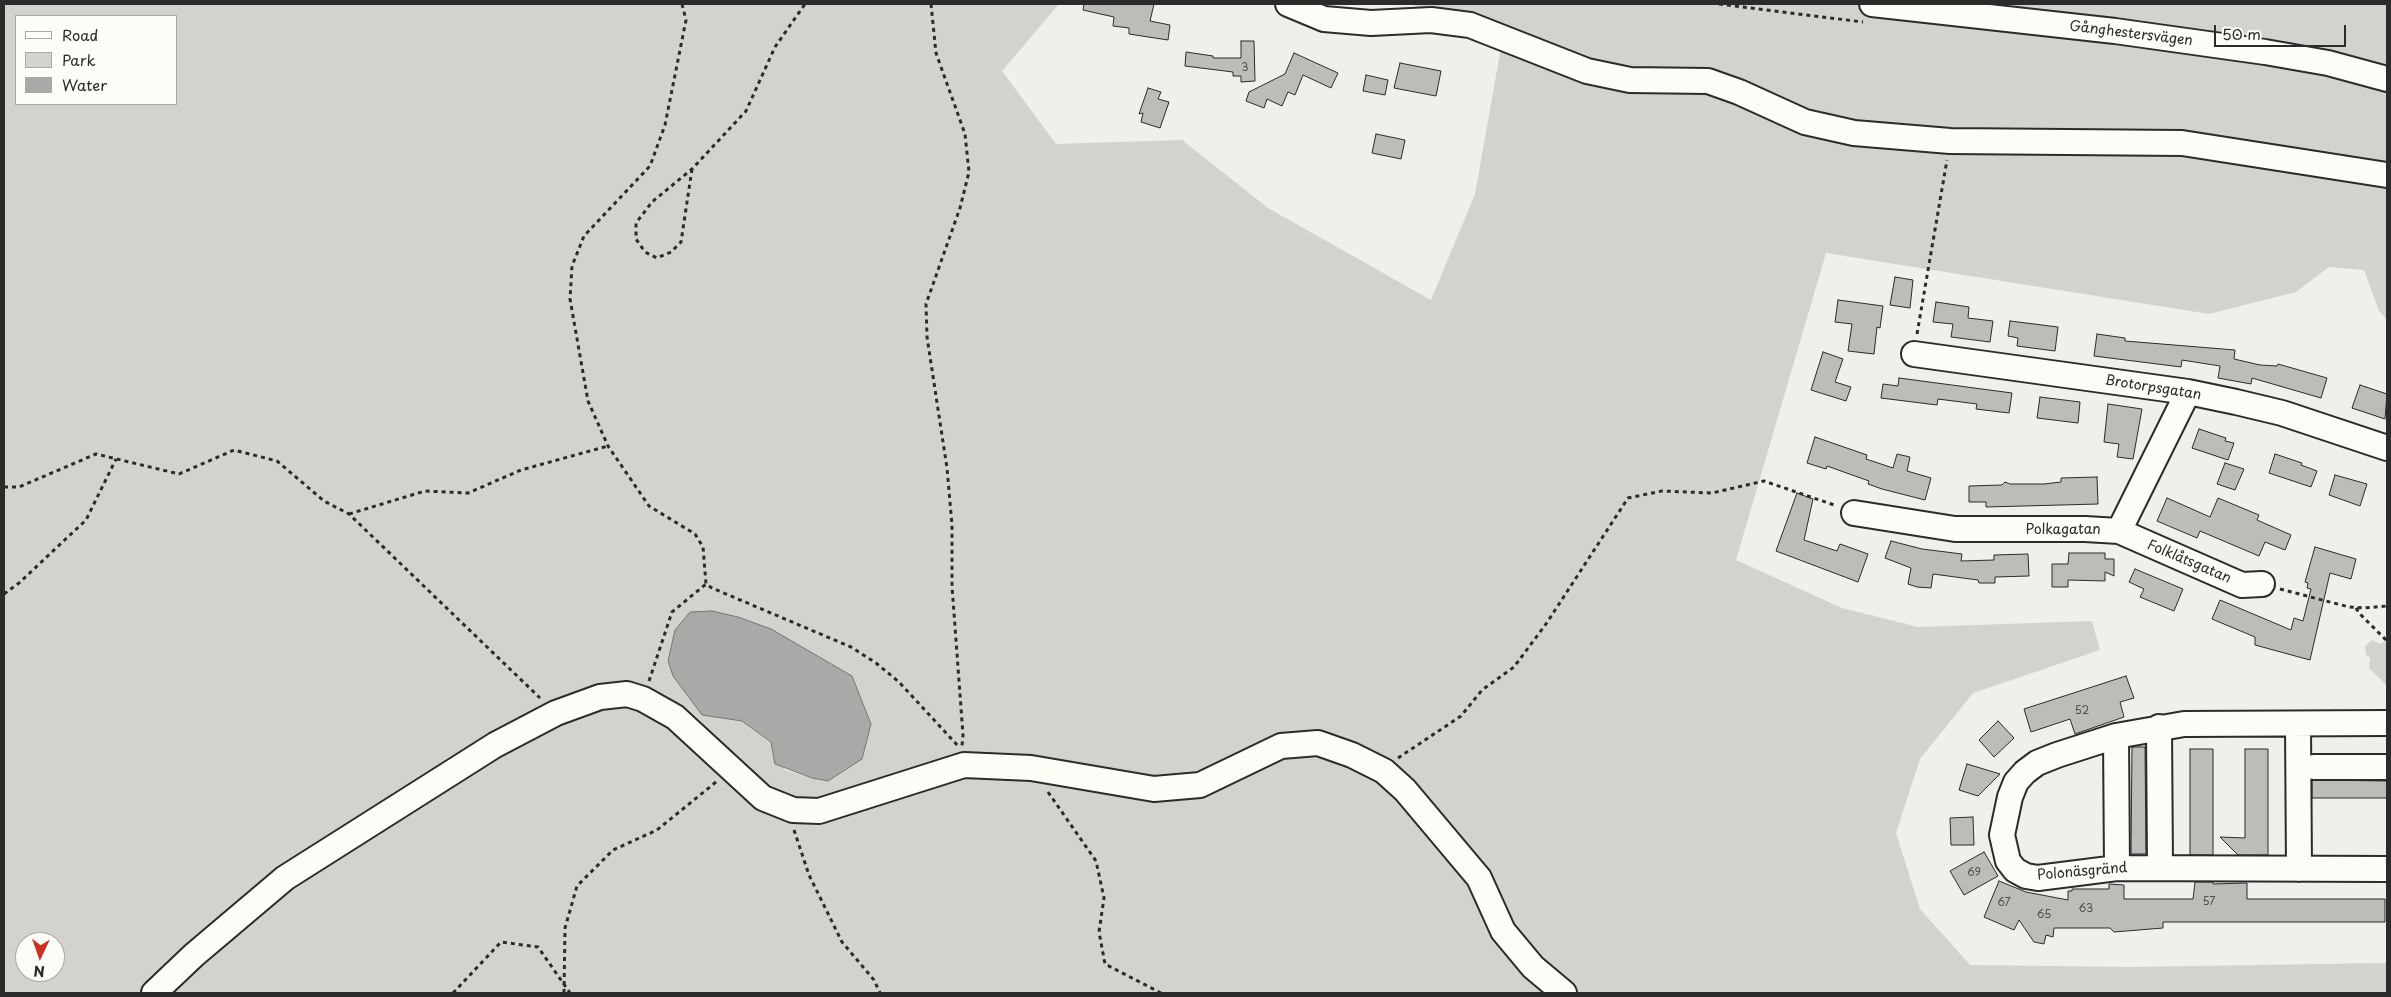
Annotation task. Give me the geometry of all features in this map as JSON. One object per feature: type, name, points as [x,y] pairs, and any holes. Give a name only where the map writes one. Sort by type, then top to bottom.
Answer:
[{"type":"street","points":[[1288,4],[1324,19],[1371,23],[1431,20],[1470,25],[1587,71],[1630,80],[1708,81],[1739,92],[1805,122],[1854,133],[1950,140],[2182,143],[2387,175]]},
{"type":"street","name":"Gånghestersvägen","points":[[1872,4],[2116,31],[2265,52],[2328,63],[2387,79]]},
{"type":"street","name":"Brotorpsgatan","points":[[1914,354],[2188,392],[2282,413],[2387,448]]},
{"type":"street","name":"Polkagatan","points":[[1854,513],[1955,529],[2085,529],[2119,531],[2188,392]]},
{"type":"street","name":"Folklåtsgatan","points":[[2119,531],[2242,585],[2262,584]]},
{"type":"street","points":[[154,993],[194,955],[285,878],[495,745],[556,713],[600,697],[626,694],[643,699],[675,717],[763,798],[793,810],[819,811],[964,765],[1031,768],[1154,789],[1200,785],[1282,746],[1318,743],[1352,755],[1384,771],[1405,790],[1479,878],[1503,931],[1533,967],[1564,993]]},
{"type":"street","name":"Polonäsgränd","points":[[2387,723],[2184,724],[2116,736],[2037,763],[2025,772],[2016,782],[2010,797],[2002,836],[2008,861],[2015,870],[2026,876],[2050,877],[2117,868],[2160,867],[2387,869]]},
{"type":"street","points":[[2298,724],[2299,869]]},
{"type":"street","points":[[2159,727],[2160,867]]},
{"type":"street","points":[[2116,736],[2117,868]]},
{"type":"street","points":[[2314,767],[2387,767]]},
{"type":"path","points":[[682,4],[686,20],[665,124],[650,166],[584,236],[572,266],[570,299],[588,401],[608,446],[648,506],[695,534],[703,547],[706,584]]},
{"type":"path","points":[[692,169],[680,242],[671,252],[657,258],[645,252],[636,238],[636,223],[652,202],[692,169],[746,111],[775,47],[805,4]]},
{"type":"path","points":[[706,584],[851,647],[876,663],[899,682],[962,750],[963,735],[952,586],[951,515],[947,468],[927,338],[926,304],[960,208],[969,172],[965,134],[936,53],[931,4]]},
{"type":"path","points":[[1914,354],[1950,140]]},
{"type":"path","points":[[349,514],[425,491],[468,493],[521,470],[608,446]]},
{"type":"path","points":[[4,487],[19,488],[96,454],[179,474],[234,450],[277,461],[324,501],[349,514],[556,713]]},
{"type":"path","points":[[4,594],[19,583],[86,520],[116,459]]},
{"type":"path","points":[[1384,771],[1399,757],[1461,716],[1482,690],[1514,667],[1546,624],[1628,498],[1662,491],[1712,493],[1764,481],[1803,492],[1854,513]]},
{"type":"path","points":[[643,699],[672,612],[706,584]]},
{"type":"path","points":[[2262,584],[2356,608],[2387,606]]},
{"type":"path","points":[[2356,608],[2387,641]]},
{"type":"path","points":[[1031,768],[1096,861],[1104,898],[1099,932],[1105,964],[1161,993]]},
{"type":"path","points":[[564,993],[565,928],[577,886],[613,850],[657,830],[731,770]]},
{"type":"path","points":[[793,810],[793,828],[809,875],[842,942],[874,980],[880,993]]},
{"type":"path","points":[[453,993],[500,942],[538,947],[570,993]]},
{"type":"green space","points":[[4,4],[1059,4],[1002,71],[1056,144],[1182,140],[1268,208],[1431,300],[1475,194],[1502,42],[1440,13],[1410,4],[2387,4],[2387,320],[2379,311],[2364,270],[2329,267],[2296,292],[2209,314],[1826,253],[1736,560],[1842,608],[1918,627],[2092,621],[2100,650],[1973,693],[1920,759],[1896,833],[1920,909],[1970,965],[2130,967],[2387,963],[2387,993],[4,993]],"holes":[[[702,715],[871,724],[828,781],[785,770],[771,742],[742,721]]]},
{"type":"green space","points":[[2372,640],[2381,644],[2387,640],[2387,686],[2369,668],[2370,658],[2366,655],[2365,646]]},
{"type":"water","points":[[712,611],[738,617],[771,629],[852,676],[871,724],[862,759],[828,781],[812,778],[775,764],[771,742],[742,721],[702,715],[673,676],[668,661],[675,630],[690,612]]},
{"type":"building","points":[[1084,4],[1154,4],[1150,21],[1170,25],[1168,40],[1129,34],[1129,28],[1113,26],[1114,17],[1083,10]]},
{"type":"building","points":[[1241,41],[1254,41],[1255,81],[1241,82],[1241,76],[1233,76],[1233,72],[1185,66],[1186,52],[1213,56],[1213,58],[1241,58]]},
{"type":"building","points":[[1294,53],[1338,73],[1331,88],[1303,75],[1295,95],[1288,92],[1282,106],[1267,99],[1264,108],[1246,101],[1249,92],[1285,74]]},
{"type":"building","points":[[1400,63],[1441,71],[1436,96],[1394,88]]},
{"type":"building","points":[[1366,75],[1388,80],[1385,95],[1363,91]]},
{"type":"building","points":[[1148,88],[1161,92],[1158,99],[1169,102],[1160,128],[1141,122],[1143,113],[1139,114]]},
{"type":"building","points":[[1376,134],[1405,140],[1401,159],[1372,153]]},
{"type":"building","points":[[1895,277],[1913,280],[1910,308],[1890,305]]},
{"type":"building","points":[[1838,300],[1883,306],[1880,328],[1877,327],[1874,354],[1848,351],[1852,324],[1835,322]]},
{"type":"building","points":[[1936,302],[1969,307],[1968,318],[1993,321],[1990,342],[1951,337],[1953,324],[1933,322]]},
{"type":"building","points":[[2010,321],[2058,327],[2055,351],[2017,346],[2018,338],[2008,336]]},
{"type":"building","points":[[2097,334],[2125,338],[2125,341],[2235,350],[2234,359],[2260,365],[2277,366],[2278,364],[2327,378],[2321,398],[2252,378],[2251,384],[2218,378],[2220,366],[2182,360],[2181,367],[2094,356]]},
{"type":"building","points":[[1823,352],[1843,359],[1835,382],[1851,387],[1846,401],[1811,390]]},
{"type":"building","points":[[1899,378],[2012,393],[2009,413],[1976,409],[1977,404],[1938,399],[1937,405],[1881,398],[1883,384],[1898,386]]},
{"type":"building","points":[[2360,385],[2387,394],[2385,419],[2352,408]]},
{"type":"building","points":[[2040,397],[2080,402],[2078,423],[2037,418]]},
{"type":"building","points":[[2108,404],[2142,409],[2133,459],[2117,457],[2119,444],[2104,442]]},
{"type":"building","points":[[2199,429],[2226,438],[2225,441],[2234,443],[2228,460],[2192,448]]},
{"type":"building","points":[[1815,437],[1867,455],[1866,459],[1893,468],[1897,454],[1910,457],[1907,471],[1931,478],[1925,500],[1882,489],[1868,484],[1869,481],[1827,466],[1826,469],[1807,463]]},
{"type":"building","points":[[2275,454],[2302,463],[2301,465],[2317,471],[2311,487],[2269,473]]},
{"type":"building","points":[[2225,463],[2244,469],[2235,490],[2217,484]]},
{"type":"building","points":[[2335,475],[2367,484],[2360,506],[2329,495]]},
{"type":"building","points":[[2097,477],[2098,504],[1986,507],[1986,502],[1969,502],[1969,486],[2002,485],[2005,482],[2010,484],[2044,484],[2061,482],[2061,478]]},
{"type":"building","points":[[1797,493],[1813,499],[1804,540],[1837,551],[1840,544],[1868,554],[1858,582],[1776,551]]},
{"type":"building","points":[[2167,498],[2210,517],[2218,498],[2259,515],[2257,520],[2291,535],[2285,550],[2265,542],[2259,556],[2200,531],[2197,538],[2157,521]]},
{"type":"building","points":[[1891,541],[1922,549],[1962,554],[1961,561],[1994,560],[1994,555],[2028,554],[2029,576],[1995,577],[1995,583],[1979,583],[1978,580],[1933,574],[1931,588],[1917,587],[1908,584],[1911,568],[1885,558]]},
{"type":"building","points":[[2315,547],[2356,559],[2351,579],[2330,573],[2310,660],[2255,645],[2255,637],[2212,619],[2220,600],[2291,630],[2294,618],[2303,621],[2311,589],[2307,588],[2308,583],[2305,582]]},
{"type":"building","points":[[2069,553],[2105,553],[2105,559],[2114,559],[2114,576],[2105,572],[2105,581],[2068,580],[2068,587],[2052,587],[2052,564],[2068,564]]},
{"type":"building","points":[[2135,569],[2183,589],[2174,611],[2140,597],[2144,589],[2129,582]]},
{"type":"building","points":[[2126,676],[2134,698],[2120,702],[2124,717],[2075,734],[2070,719],[2031,732],[2024,709]]},
{"type":"building","points":[[1998,721],[2014,738],[1994,757],[1979,740]]},
{"type":"building","points":[[2132,747],[2145,747],[2146,854],[2131,854]]},
{"type":"building","points":[[2190,749],[2213,749],[2213,855],[2190,855]]},
{"type":"building","points":[[2245,749],[2268,749],[2268,855],[2238,855],[2220,837],[2245,838]]},
{"type":"building","points":[[1967,764],[2000,774],[1978,796],[1959,790]]},
{"type":"building","points":[[2312,780],[2387,781],[2387,798],[2312,798]]},
{"type":"building","points":[[1973,817],[1974,845],[1951,845],[1950,818]]},
{"type":"building","points":[[1984,852],[1998,876],[1964,895],[1950,871]]},
{"type":"building","points":[[1999,881],[2026,892],[2068,900],[2068,891],[2072,891],[2072,889],[2109,889],[2109,884],[2124,885],[2124,899],[2193,899],[2195,882],[2213,882],[2213,884],[2247,883],[2247,899],[2385,899],[2385,922],[2163,922],[2163,928],[2114,932],[2110,928],[2054,928],[2053,937],[2046,935],[2044,944],[2034,942],[2019,920],[2014,930],[1984,917]]}]
